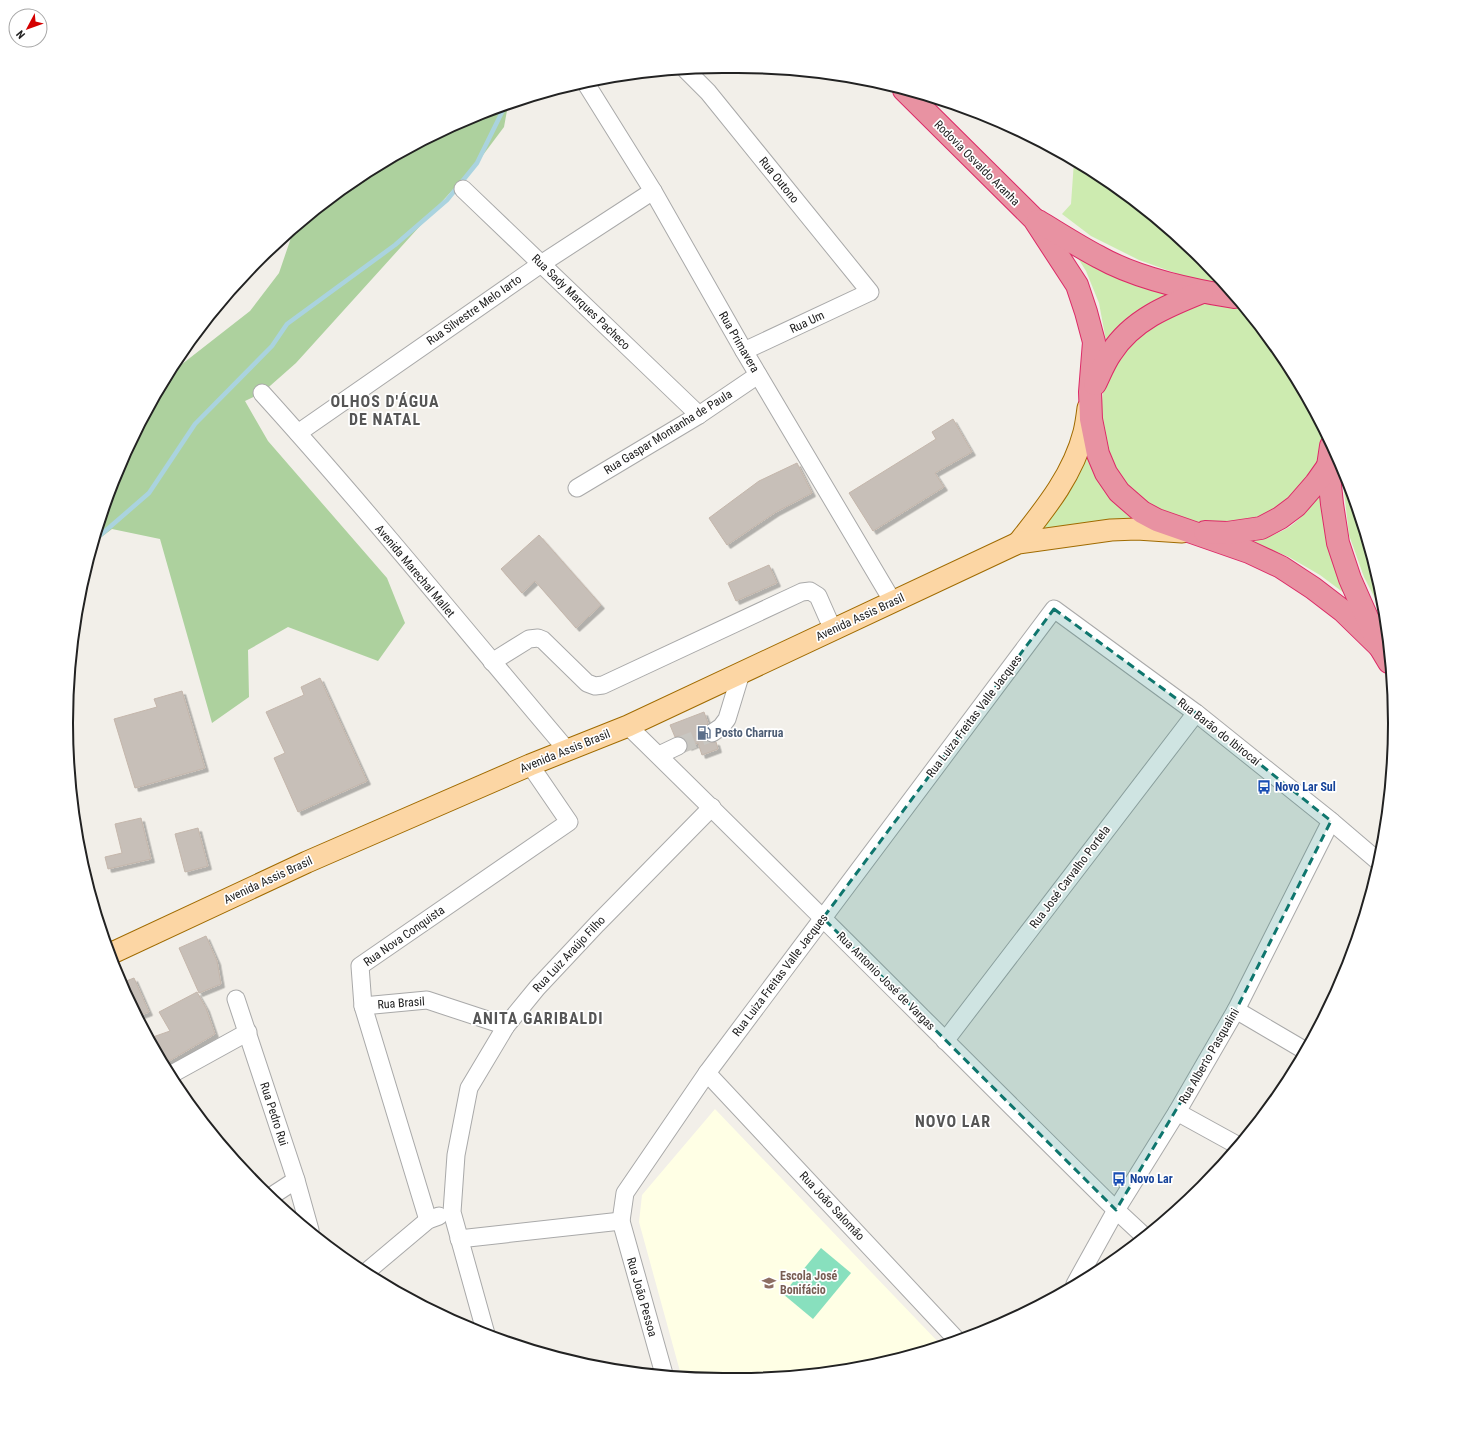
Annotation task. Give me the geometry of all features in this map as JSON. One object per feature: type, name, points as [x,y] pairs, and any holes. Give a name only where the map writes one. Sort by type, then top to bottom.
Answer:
[{"type":"highway","name":"Rodovia Osvaldo Aranha","points":[[910,96],[1034,219]]},
{"type":"highway","points":[[1034,219],[1100,258],[1136,274],[1202,292],[1229,296]]},
{"type":"highway","points":[[1034,219],[1077,285],[1086,312],[1094,342],[1090,392],[1091,419],[1098,454],[1106,473],[1119,492],[1142,512],[1157,520],[1249,552],[1281,568],[1313,588],[1344,611],[1384,654]]},
{"type":"highway","points":[[1090,392],[1111,353],[1130,330],[1148,317],[1171,304],[1202,292]]},
{"type":"highway","points":[[1190,532],[1227,533],[1261,528],[1280,518],[1296,506],[1316,483],[1330,456]]},
{"type":"highway","points":[[1330,456],[1332,504],[1338,543],[1350,580],[1384,654]]},
{"type":"main road","name":"Avenida Assis Brasil","points":[[1018,543],[1060,487],[1075,458],[1084,431],[1090,392]]},
{"type":"main road","name":"Avenida Assis Brasil","points":[[114,952],[307,862],[567,750],[628,726],[1018,543],[1110,530],[1137,529],[1190,532]]},
{"type":"street","name":"Rua Outono","points":[[690,74],[708,92],[870,292]]},
{"type":"street","name":"Rua Primavera","points":[[588,87],[653,191],[758,375],[893,602]]},
{"type":"street","name":"Rua Sady Marques Pacheco","points":[[463,189],[699,415]]},
{"type":"street","name":"Rua Silvestre Melo Iarto","points":[[298,434],[541,264],[653,191]]},
{"type":"street","name":"Rua Um","points":[[744,351],[870,292]]},
{"type":"street","name":"Rua Gaspar Montanha de Paula","points":[[577,488],[699,415],[758,375]]},
{"type":"street","name":"Avenida Marechal Mallet","points":[[262,393],[567,750]]},
{"type":"street","points":[[492,662],[529,639],[538,638],[543,640],[587,683],[595,686],[603,685],[802,592],[810,591],[818,596],[834,630]]},
{"type":"street","name":"Rua Barão do Ibirocaí","points":[[1054,609],[1196,713],[1374,858]]},
{"type":"street","name":"Rua Luiza Freitas Valle Jacques","points":[[621,1221],[625,1193],[707,1073],[1054,609]]},
{"type":"street","points":[[712,733],[721,727],[727,719],[741,673]]},
{"type":"street","name":"Rua José Carvalho Portela","points":[[945,1041],[1196,713]]},
{"type":"street","name":"Rua Antonio José de Vargas","points":[[628,726],[712,807],[945,1041],[1141,1233]]},
{"type":"street","points":[[659,755],[678,746]]},
{"type":"street","name":"Rua Nova Conquista","points":[[428,1220],[363,1006],[360,966],[569,822],[530,766]]},
{"type":"street","name":"Rua Luiz Araújo Filho","points":[[484,1328],[452,1212],[456,1155],[469,1088],[506,1026],[537,988],[597,924],[712,807]]},
{"type":"street","name":"Rua Alberto Pasqualini","points":[[1080,1275],[1116,1210],[1236,1010],[1331,822]]},
{"type":"street","name":"Rua Pedro Rui","points":[[236,999],[296,1180],[308,1224]]},
{"type":"street","name":"Rua Brasil","points":[[363,1006],[427,1000],[506,1026]]},
{"type":"street","points":[[1236,1010],[1301,1048]]},
{"type":"street","points":[[175,1072],[248,1032]]},
{"type":"street","name":"Rua João Salomão","points":[[707,1073],[954,1336]]},
{"type":"street","points":[[1176,1112],[1234,1143]]},
{"type":"street","points":[[275,1194],[296,1180]]},
{"type":"street","points":[[370,1268],[428,1220],[452,1212]]},
{"type":"street","points":[[460,1239],[621,1221]]},
{"type":"street","name":"Rua João Pessoa","points":[[621,1221],[663,1370]]},
{"type":"highlighted area","points":[[1054,609],[1196,713],[1331,821],[1236,1010],[1116,1210],[823,918]]},
{"type":"shaded area","name":"Escola José Bonifácio","points":[[715,1109],[938,1342],[865,1361],[781,1372],[680,1372],[639,1222],[642,1195]]},
{"type":"green space","points":[[507,110],[504,127],[477,163],[296,363],[262,393],[245,401],[268,441],[387,578],[405,623],[378,661],[288,627],[248,650],[249,697],[212,723],[160,539],[112,529],[100,538],[122,474],[160,398],[181,365],[250,311],[279,273],[291,236],[327,207],[398,160],[474,122]]},
{"type":"green space","points":[[1074,167],[1134,207],[1167,234],[1218,285],[1206,284],[1139,260],[1091,236],[1062,214],[1071,204]]},
{"type":"green space","points":[[1071,247],[1171,295],[1146,305],[1132,316],[1107,346],[1099,303],[1086,271]]},
{"type":"green space","points":[[1204,302],[1236,306],[1254,327],[1278,362],[1301,398],[1324,442],[1315,469],[1296,495],[1256,522],[1193,527],[1136,497],[1116,472],[1104,441],[1101,409],[1107,378],[1114,363],[1145,326]]},
{"type":"green space","points":[[1090,452],[1137,522],[1032,536],[1060,505],[1075,483]]},
{"type":"green space","points":[[1343,486],[1354,514],[1366,555],[1377,602],[1364,577],[1349,535]]},
{"type":"green space","points":[[1323,489],[1352,599],[1320,575],[1289,557],[1252,542],[1288,528],[1305,513]]},
{"type":"green space","points":[[821,1248],[851,1273],[813,1319],[783,1294]]},
{"type":"building","points":[[953,419],[972,452],[935,473],[944,487],[873,531],[849,493],[936,439],[932,432]]},
{"type":"building","points":[[797,463],[812,493],[776,512],[727,545],[709,518],[759,481]]},
{"type":"building","points":[[539,535],[601,605],[576,628],[535,581],[522,593],[501,569]]},
{"type":"building","points":[[769,565],[777,583],[736,601],[728,583]]},
{"type":"building","points":[[320,678],[367,781],[298,812],[274,758],[285,753],[266,712],[304,695],[301,687]]},
{"type":"building","points":[[182,691],[205,768],[135,788],[114,719],[157,707],[154,699]]},
{"type":"building","points":[[704,712],[708,723],[703,729],[702,734],[708,742],[716,742],[718,749],[702,755],[698,743],[688,747],[684,738],[679,736],[675,737],[670,725]]},
{"type":"building","points":[[141,818],[151,859],[108,869],[105,857],[122,853],[115,824]]},
{"type":"building","points":[[198,828],[208,866],[185,872],[175,834]]},
{"type":"building","points":[[206,936],[217,961],[221,984],[199,993],[179,948]]},
{"type":"building","points":[[134,978],[149,1012],[142,1014],[126,981]]},
{"type":"building","points":[[197,992],[206,1008],[215,1034],[169,1061],[154,1037],[170,1031],[159,1012]]},
{"type":"waterway","points":[[101,535],[149,493],[195,424],[272,346],[287,324],[395,245],[447,200],[477,163],[502,111]]},
{"type":"tunnel","points":[[678,746],[712,733]]},
{"type":"place","name":"Posto Charrua","points":[[704,733]]},
{"type":"place","name":"Novo Lar Sul","points":[[1264,787]]},
{"type":"place","name":"Novo Lar","points":[[1119,1179]]},
{"type":"place","name":"Escola José Bonifácio","points":[[769,1283]]},
{"type":"district","name":"OLHOS D'ÁGUA DE NATAL","points":[[385,410]]},
{"type":"district","name":"ANITA GARIBALDI","points":[[538,1018]]},
{"type":"district","name":"NOVO LAR","points":[[953,1121]]}]
